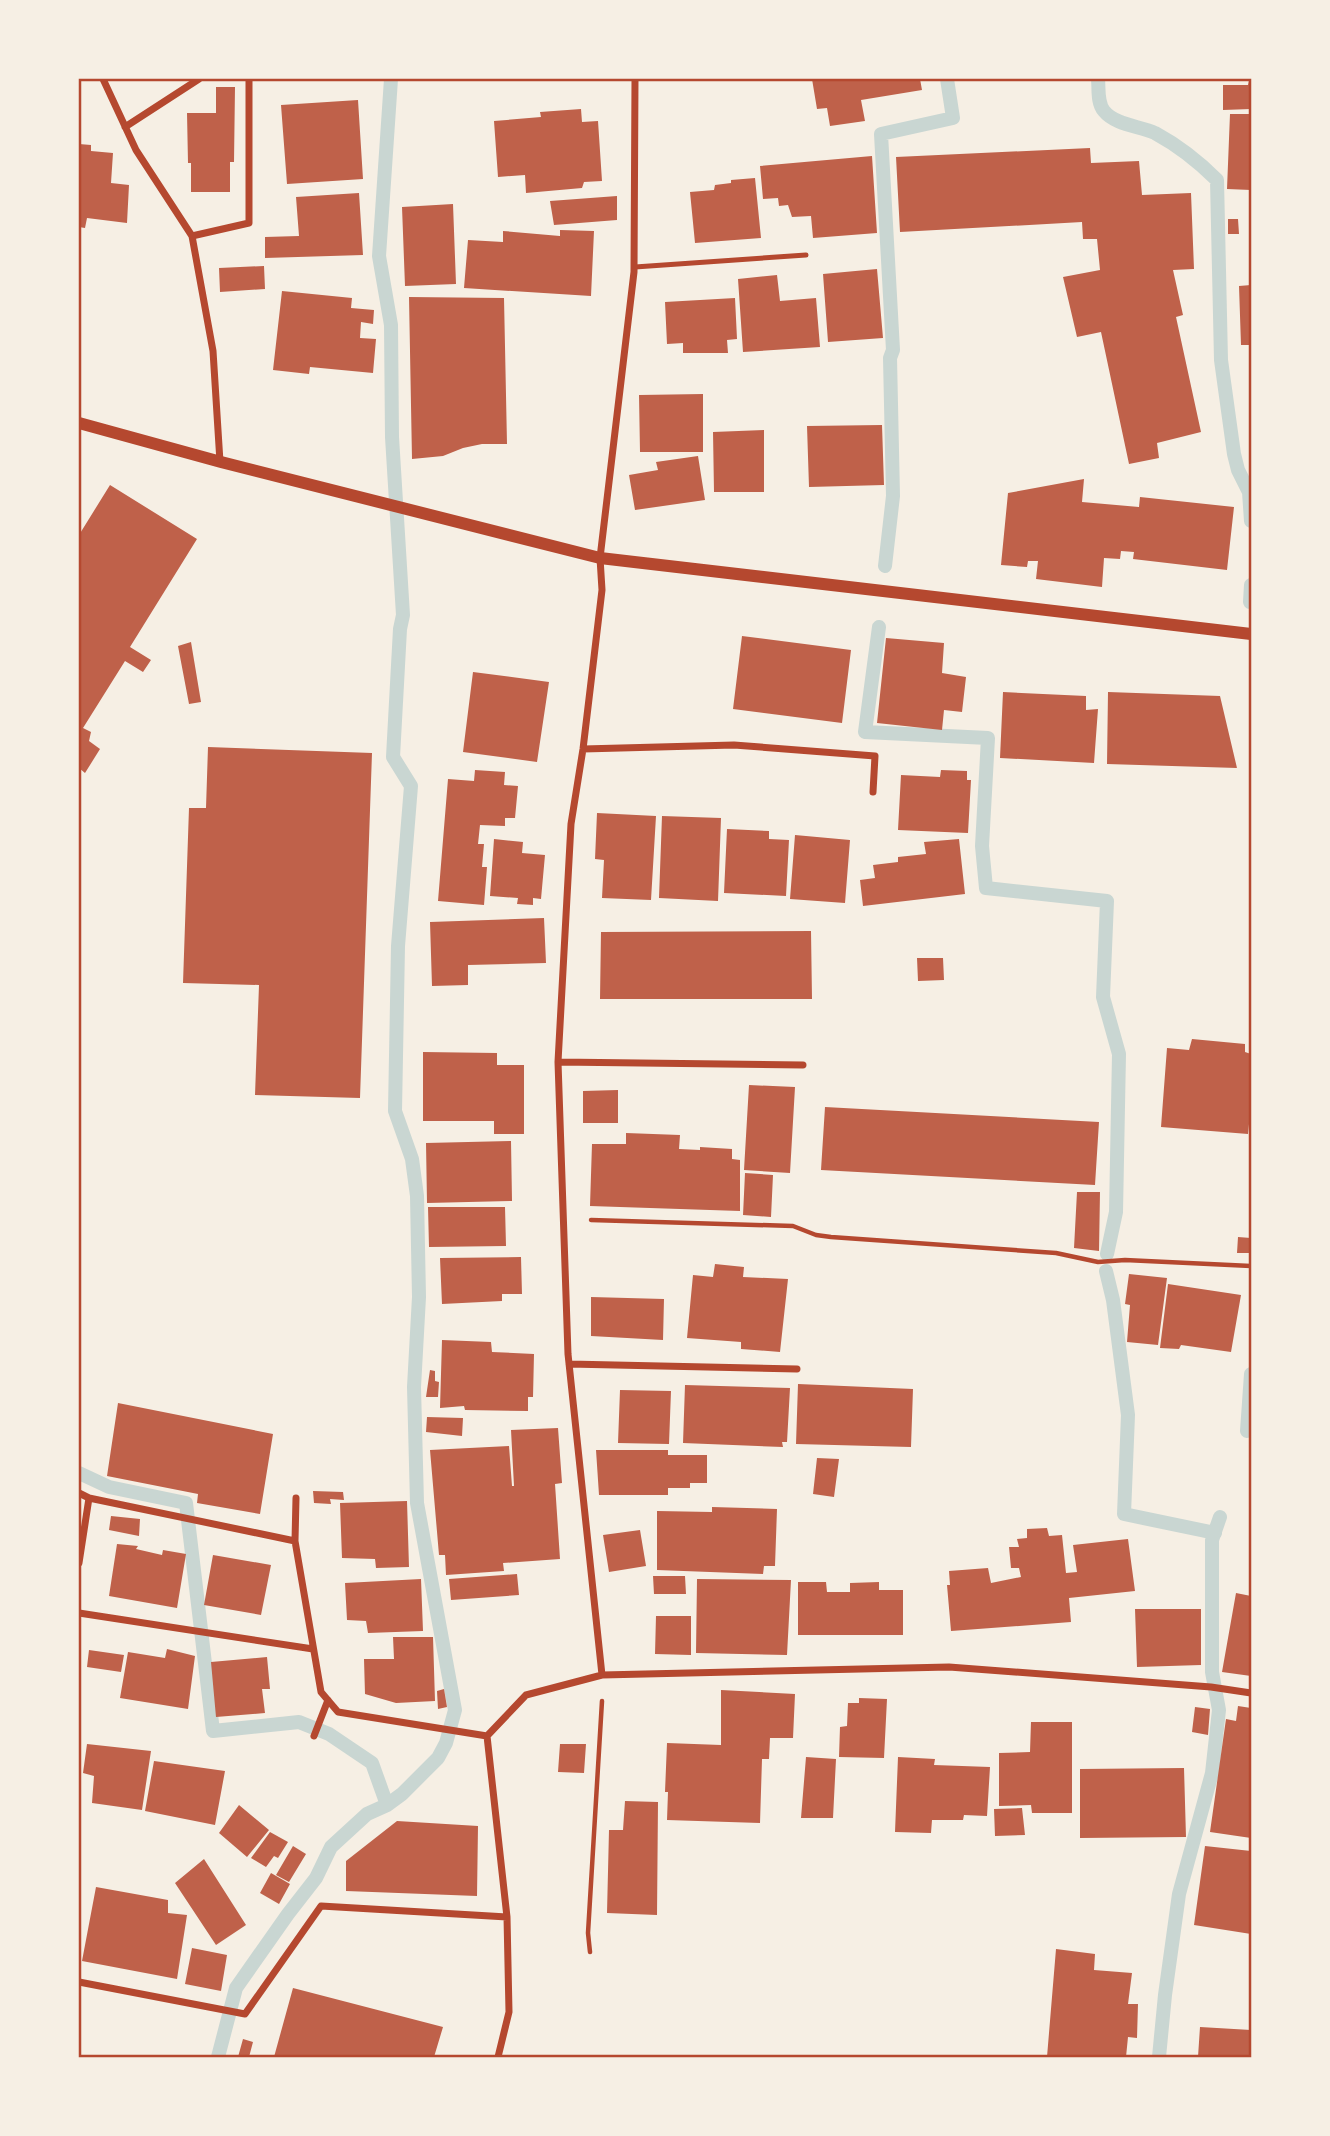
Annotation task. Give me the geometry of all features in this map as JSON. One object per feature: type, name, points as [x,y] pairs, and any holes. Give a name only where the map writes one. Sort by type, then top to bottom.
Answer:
[{"type":"street","points":[[103,79],[136,150],[192,236],[213,351],[220,462]]},
{"type":"street","points":[[125,127],[199,79]]},
{"type":"street","points":[[192,236],[249,223],[249,79]]},
{"type":"street","points":[[603,1675],[569,1364],[558,1062],[570,824],[583,749],[601,590],[600,558],[635,267],[635,79]]},
{"type":"street","points":[[79,423],[220,462],[600,558],[1251,634]]},
{"type":"street","points":[[583,749],[734,745],[875,755],[873,792]]},
{"type":"street","points":[[558,1062],[803,1065]]},
{"type":"street","points":[[569,1364],[797,1369]]},
{"type":"street","points":[[79,1493],[89,1498],[295,1541]]},
{"type":"street","points":[[79,1563],[89,1498]]},
{"type":"street","points":[[296,1498],[295,1541],[321,1692],[338,1712],[487,1736]]},
{"type":"street","points":[[79,1613],[313,1649]]},
{"type":"street","points":[[498,2057],[509,2012],[507,1917],[487,1736],[526,1695],[603,1675],[949,1667],[1211,1687],[1251,1693]]},
{"type":"street","points":[[314,1736],[328,1700]]},
{"type":"street","points":[[79,1982],[245,2014],[321,1906],[507,1917]]},
{"type":"lane","points":[[635,267],[806,255]]},
{"type":"path","points":[[564,1220],[793,1226],[824,1236],[1056,1254],[1098,1262],[1125,1260],[1251,1266]]},
{"type":"path","points":[[590,1952],[588,1933],[602,1720]]},
{"type":"building","points":[[812,79],[920,79],[922,90],[861,100],[865,121],[830,126],[827,108],[817,109]]},
{"type":"building","points":[[1249,81],[1251,109],[1223,110],[1223,85],[1248,85]]},
{"type":"building","points":[[216,87],[235,87],[234,162],[230,162],[230,192],[191,192],[187,113],[216,113]]},
{"type":"building","points":[[358,100],[363,179],[287,184],[281,105]]},
{"type":"building","points":[[581,109],[582,122],[598,121],[602,181],[584,182],[582,188],[526,193],[525,175],[498,177],[494,121],[541,117],[540,112]]},
{"type":"building","points":[[1230,114],[1251,114],[1251,190],[1227,189]]},
{"type":"building","points":[[79,144],[91,145],[91,151],[113,153],[111,183],[129,185],[127,223],[87,218],[85,228],[79,227]]},
{"type":"building","points":[[1090,148],[1091,163],[1139,161],[1142,195],[1191,193],[1194,269],[1173,270],[1183,315],[1176,317],[1201,432],[1157,443],[1159,458],[1129,464],[1101,332],[1077,337],[1063,277],[1100,270],[1097,239],[1083,239],[1082,222],[900,232],[896,157]]},
{"type":"building","points":[[872,156],[877,233],[813,238],[811,216],[792,217],[788,205],[779,206],[778,198],[763,199],[760,166]]},
{"type":"building","points":[[755,178],[761,238],[695,243],[690,192],[714,190],[715,185],[731,183],[731,180]]},
{"type":"building","points":[[359,193],[363,255],[265,258],[265,237],[299,236],[296,197]]},
{"type":"building","points":[[617,196],[617,220],[554,225],[550,201]]},
{"type":"building","points":[[453,204],[456,284],[405,286],[402,207]]},
{"type":"building","points":[[1228,219],[1238,219],[1239,234],[1228,234]]},
{"type":"building","points":[[560,230],[594,231],[591,296],[464,288],[468,240],[503,242],[503,231],[560,236]]},
{"type":"building","points":[[264,266],[265,289],[220,292],[219,268]]},
{"type":"building","points":[[877,269],[883,338],[828,342],[823,274]]},
{"type":"building","points":[[777,275],[780,301],[816,298],[820,347],[743,352],[738,279]]},
{"type":"building","points":[[1251,285],[1251,345],[1241,345],[1239,286]]},
{"type":"building","points":[[282,291],[352,298],[351,308],[374,310],[373,324],[361,322],[360,338],[376,339],[373,373],[310,367],[309,374],[273,370]]},
{"type":"building","points":[[409,297],[504,298],[507,444],[482,444],[443,456],[412,459]]},
{"type":"building","points":[[735,298],[737,339],[727,340],[728,353],[683,353],[683,343],[667,344],[665,302]]},
{"type":"building","points":[[703,394],[703,452],[640,452],[639,395]]},
{"type":"building","points":[[882,425],[884,485],[809,487],[807,426]]},
{"type":"building","points":[[764,430],[764,492],[714,492],[713,432]]},
{"type":"building","points":[[698,456],[705,500],[635,510],[629,475],[658,470],[656,462]]},
{"type":"building","points":[[1084,479],[1082,502],[1139,507],[1140,497],[1234,507],[1227,570],[1133,559],[1134,552],[1121,551],[1120,559],[1104,558],[1102,587],[1036,579],[1038,561],[1028,561],[1027,567],[1001,565],[1008,493]]},
{"type":"building","points":[[110,485],[197,539],[130,647],[151,660],[143,672],[125,661],[83,728],[91,732],[89,741],[100,749],[85,773],[79,768],[79,535]]},
{"type":"building","points":[[742,636],[851,650],[842,723],[733,709]]},
{"type":"building","points":[[886,638],[944,643],[942,673],[966,677],[962,712],[944,710],[942,730],[877,723]]},
{"type":"building","points":[[191,642],[201,702],[189,704],[178,646]]},
{"type":"building","points":[[473,672],[549,682],[537,762],[463,752]]},
{"type":"building","points":[[1003,692],[1086,696],[1086,710],[1098,709],[1094,763],[1000,758]]},
{"type":"building","points":[[1108,692],[1220,696],[1237,768],[1107,764]]},
{"type":"building","points":[[208,747],[372,753],[360,1098],[255,1095],[259,985],[183,983],[189,808],[206,808]]},
{"type":"building","points":[[475,770],[505,772],[504,785],[518,786],[515,818],[505,818],[505,826],[480,825],[478,844],[484,844],[482,867],[487,867],[484,905],[438,901],[448,779],[474,781]]},
{"type":"building","points":[[941,770],[967,771],[967,780],[971,780],[968,833],[898,830],[901,775],[940,777]]},
{"type":"building","points":[[597,813],[656,816],[651,900],[602,898],[604,860],[595,859]]},
{"type":"building","points":[[662,816],[721,818],[718,901],[659,898]]},
{"type":"building","points":[[727,829],[769,831],[769,839],[789,840],[786,896],[724,893]]},
{"type":"building","points":[[795,835],[850,840],[845,903],[790,899]]},
{"type":"building","points":[[494,839],[523,842],[522,853],[545,855],[541,899],[533,898],[533,905],[517,904],[518,898],[490,896]]},
{"type":"building","points":[[959,839],[965,894],[863,906],[860,880],[875,878],[873,865],[898,862],[898,857],[926,854],[924,842]]},
{"type":"building","points":[[544,918],[546,963],[468,965],[468,985],[432,986],[430,922]]},
{"type":"building","points":[[811,931],[812,999],[600,999],[601,932]]},
{"type":"building","points":[[917,958],[943,958],[944,980],[918,981]]},
{"type":"building","points":[[1192,1039],[1245,1044],[1245,1052],[1251,1054],[1248,1134],[1161,1127],[1167,1048],[1189,1050]]},
{"type":"building","points":[[423,1052],[497,1053],[497,1065],[524,1065],[524,1134],[494,1134],[494,1121],[423,1121]]},
{"type":"building","points":[[749,1085],[795,1087],[790,1173],[744,1170]]},
{"type":"building","points":[[618,1090],[618,1123],[583,1123],[583,1091]]},
{"type":"building","points":[[825,1107],[1099,1122],[1095,1185],[821,1170]]},
{"type":"building","points":[[626,1133],[680,1135],[679,1149],[732,1149],[732,1159],[740,1160],[740,1211],[590,1206],[592,1144],[626,1144]]},
{"type":"building","points":[[511,1141],[512,1201],[427,1203],[426,1143]]},
{"type":"building","points":[[745,1173],[773,1175],[771,1217],[743,1215]]},
{"type":"building","points":[[1077,1192],[1100,1192],[1099,1251],[1074,1248]]},
{"type":"building","points":[[428,1207],[505,1207],[506,1246],[429,1247]]},
{"type":"building","points":[[1238,1237],[1251,1238],[1251,1253],[1237,1253]]},
{"type":"building","points":[[521,1257],[522,1294],[502,1294],[502,1301],[442,1304],[440,1258]]},
{"type":"building","points":[[715,1264],[744,1267],[743,1277],[788,1279],[780,1352],[741,1349],[741,1342],[687,1338],[693,1275],[713,1277]]},
{"type":"building","points":[[1129,1274],[1167,1278],[1158,1345],[1127,1342],[1130,1305],[1125,1304]]},
{"type":"building","points":[[1168,1284],[1241,1295],[1231,1352],[1181,1345],[1179,1349],[1160,1348]]},
{"type":"building","points":[[591,1297],[664,1299],[663,1340],[591,1336]]},
{"type":"building","points":[[442,1340],[491,1342],[492,1352],[534,1354],[533,1397],[528,1397],[528,1411],[465,1410],[464,1406],[440,1408]]},
{"type":"building","points":[[430,1370],[435,1371],[435,1381],[439,1382],[438,1397],[426,1397]]},
{"type":"building","points":[[798,1384],[913,1389],[911,1447],[796,1444]]},
{"type":"building","points":[[685,1385],[790,1388],[787,1442],[782,1442],[783,1447],[683,1443]]},
{"type":"building","points":[[620,1390],[671,1391],[669,1444],[618,1443]]},
{"type":"building","points":[[118,1403],[273,1434],[260,1514],[197,1503],[198,1494],[107,1476]]},
{"type":"building","points":[[427,1417],[463,1418],[462,1436],[426,1432]]},
{"type":"building","points":[[558,1428],[562,1483],[555,1484],[560,1559],[503,1563],[504,1571],[446,1575],[445,1555],[439,1555],[430,1450],[509,1446],[514,1486],[511,1430]]},
{"type":"building","points":[[596,1450],[668,1450],[668,1455],[707,1455],[707,1483],[690,1483],[690,1488],[668,1488],[668,1495],[599,1495]]},
{"type":"building","points":[[817,1458],[839,1459],[834,1497],[813,1494]]},
{"type":"building","points":[[313,1491],[343,1492],[344,1500],[330,1499],[331,1504],[314,1503]]},
{"type":"building","points":[[407,1501],[409,1567],[376,1568],[375,1559],[342,1558],[340,1503]]},
{"type":"building","points":[[712,1507],[777,1509],[775,1566],[764,1566],[763,1574],[657,1570],[657,1511],[712,1512]]},
{"type":"building","points":[[111,1516],[140,1519],[139,1536],[109,1530]]},
{"type":"building","points":[[1047,1528],[1049,1536],[1062,1535],[1066,1573],[1077,1572],[1073,1545],[1128,1539],[1135,1591],[1069,1598],[1071,1622],[951,1631],[947,1585],[950,1585],[949,1571],[988,1568],[991,1583],[1021,1577],[1019,1568],[1011,1568],[1009,1547],[1019,1547],[1017,1539],[1027,1538],[1027,1529]]},
{"type":"building","points":[[640,1530],[646,1566],[609,1572],[603,1535]]},
{"type":"building","points":[[117,1544],[138,1546],[136,1549],[162,1555],[163,1550],[186,1554],[177,1608],[109,1596]]},
{"type":"building","points":[[213,1555],[271,1565],[261,1615],[204,1605]]},
{"type":"building","points":[[517,1574],[519,1595],[451,1600],[449,1579]]},
{"type":"building","points":[[653,1576],[685,1576],[686,1594],[654,1594]]},
{"type":"building","points":[[421,1579],[423,1631],[368,1633],[366,1621],[347,1620],[345,1583]]},
{"type":"building","points":[[697,1579],[791,1580],[787,1655],[696,1653]]},
{"type":"building","points":[[798,1582],[826,1582],[827,1592],[850,1592],[850,1583],[879,1582],[879,1590],[903,1590],[903,1635],[798,1635]]},
{"type":"building","points":[[1236,1593],[1251,1596],[1251,1676],[1222,1672]]},
{"type":"building","points":[[1135,1609],[1201,1609],[1201,1665],[1137,1667]]},
{"type":"building","points":[[656,1616],[691,1616],[691,1655],[655,1654]]},
{"type":"building","points":[[393,1637],[433,1637],[435,1701],[396,1703],[365,1694],[364,1659],[394,1659]]},
{"type":"building","points":[[167,1649],[195,1656],[188,1709],[120,1698],[128,1652],[165,1658]]},
{"type":"building","points":[[89,1650],[124,1655],[121,1672],[87,1667]]},
{"type":"building","points":[[267,1657],[270,1689],[262,1689],[265,1713],[216,1717],[211,1662]]},
{"type":"building","points":[[444,1689],[447,1707],[438,1709],[437,1691]]},
{"type":"building","points":[[721,1690],[795,1694],[793,1738],[770,1738],[769,1759],[762,1759],[760,1823],[667,1820],[667,1743],[721,1745]]},
{"type":"building","points":[[859,1698],[887,1699],[884,1758],[839,1757],[840,1727],[847,1726],[848,1703],[859,1703]]},
{"type":"building","points":[[1238,1706],[1251,1708],[1251,1838],[1210,1832],[1226,1719],[1236,1721]]},
{"type":"building","points":[[1195,1707],[1210,1709],[1208,1735],[1192,1732]]},
{"type":"building","points":[[1031,1722],[1072,1722],[1072,1813],[1032,1813],[1031,1805],[999,1806],[999,1753],[1030,1752]]},
{"type":"building","points":[[87,1744],[151,1751],[142,1810],[92,1803],[94,1776],[83,1773]]},
{"type":"building","points":[[560,1744],[586,1744],[584,1773],[558,1772]]},
{"type":"building","points":[[806,1757],[836,1759],[833,1818],[801,1818]]},
{"type":"building","points":[[898,1757],[935,1759],[934,1765],[990,1767],[987,1816],[964,1815],[963,1820],[932,1820],[931,1833],[895,1832]]},
{"type":"building","points":[[154,1761],[225,1771],[215,1825],[145,1811]]},
{"type":"building","points":[[1184,1768],[1186,1837],[1080,1838],[1080,1769]]},
{"type":"building","points":[[625,1801],[658,1802],[657,1915],[607,1913],[609,1830],[623,1830]]},
{"type":"building","points":[[239,1805],[269,1830],[247,1857],[219,1833]]},
{"type":"building","points":[[1022,1808],[1025,1835],[995,1836],[994,1809]]},
{"type":"building","points":[[397,1821],[478,1826],[477,1896],[346,1891],[346,1861]]},
{"type":"building","points":[[270,1832],[288,1842],[278,1858],[274,1856],[266,1867],[251,1858]]},
{"type":"building","points":[[293,1846],[306,1854],[289,1882],[276,1875]]},
{"type":"building","points":[[1205,1846],[1251,1851],[1251,1934],[1194,1925]]},
{"type":"building","points":[[204,1859],[246,1925],[216,1945],[175,1883]]},
{"type":"building","points":[[271,1873],[290,1884],[279,1904],[260,1893]]},
{"type":"building","points":[[96,1887],[168,1900],[168,1913],[187,1915],[177,1979],[82,1961]]},
{"type":"building","points":[[192,1948],[227,1955],[221,1991],[185,1984]]},
{"type":"building","points":[[1056,1949],[1095,1954],[1094,1970],[1132,1973],[1128,2004],[1138,2004],[1137,2038],[1128,2037],[1126,2057],[1047,2057]]},
{"type":"building","points":[[293,1988],[443,2027],[434,2057],[274,2057]]},
{"type":"building","points":[[1200,2027],[1251,2030],[1251,2057],[1198,2057]]},
{"type":"building","points":[[243,2039],[253,2042],[249,2057],[238,2057]]},
{"type":"waterway","points":[[218,2057],[236,1988],[316,1878],[331,1847],[367,1814],[387,1805],[402,1794],[438,1758],[446,1743],[455,1710],[417,1503],[414,1387],[419,1297],[417,1196],[412,1159],[395,1111],[398,946],[411,786],[393,757],[403,615],[392,437],[391,325],[379,256],[391,79]]},
{"type":"waterway","points":[[885,566],[893,496],[890,358],[893,350],[881,134],[953,118],[947,79]]},
{"type":"waterway","points":[[1098,79],[1100,104],[1109,116],[1164,138],[1188,154],[1217,180],[1221,360],[1234,454],[1238,470],[1249,492],[1251,521]]},
{"type":"waterway","points":[[1250,602],[1251,585]]},
{"type":"waterway","points":[[879,627],[865,732],[988,738],[982,846],[986,888],[1107,901],[1103,997],[1119,1054],[1116,1212],[1107,1254]]},
{"type":"waterway","points":[[1106,1271],[1113,1300],[1128,1415],[1124,1514],[1215,1533]]},
{"type":"waterway","points":[[1247,1431],[1251,1374]]},
{"type":"waterway","points":[[79,1473],[109,1487],[186,1503],[213,1731],[299,1722],[329,1734],[372,1763],[387,1805]]},
{"type":"waterway","points":[[1159,2057],[1179,1894],[1212,1773],[1219,1710],[1212,1672],[1212,1540],[1220,1517]]}]
